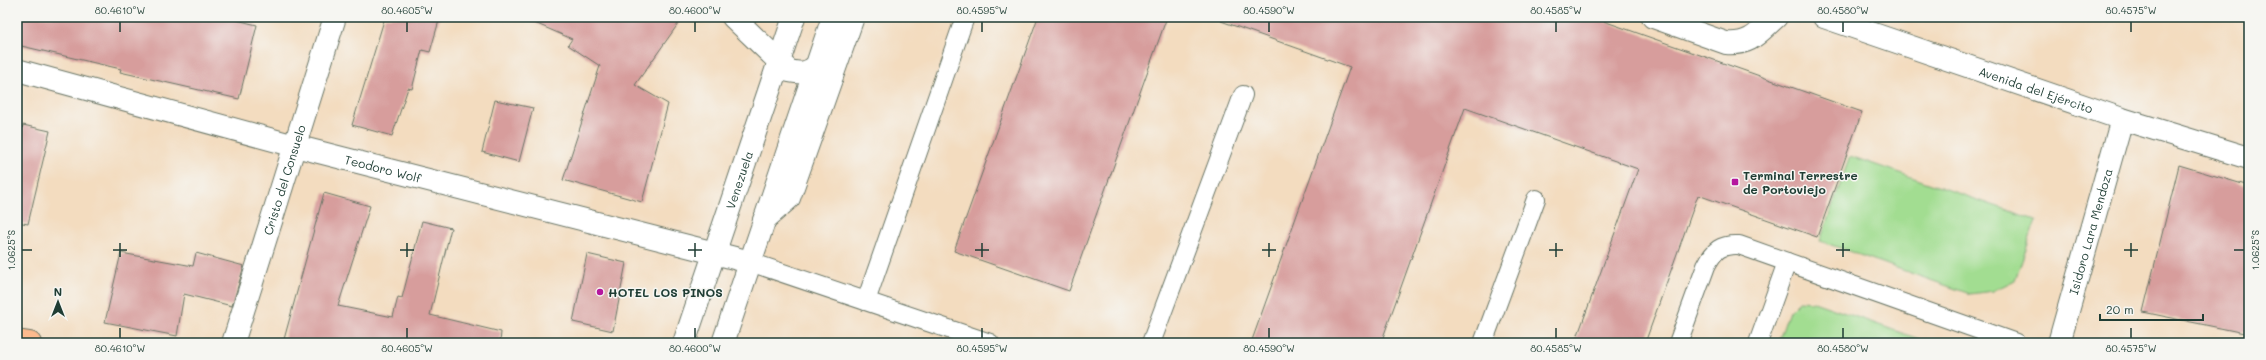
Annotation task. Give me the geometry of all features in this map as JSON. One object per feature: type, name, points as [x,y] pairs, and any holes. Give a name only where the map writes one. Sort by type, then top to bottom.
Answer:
[{"type":"main road","points":[[17,341],[30,343]]},
{"type":"street","name":"Cristo del Consuelo","points":[[234,343],[335,17]]},
{"type":"street","points":[[733,17],[789,71],[800,73],[808,72],[815,67]]},
{"type":"street","name":"Venezuela","points":[[684,343],[794,17]]},
{"type":"street","points":[[723,343],[832,17]]},
{"type":"street","points":[[763,221],[789,198],[853,17]]},
{"type":"street","points":[[1653,17],[1726,43],[1739,44],[1750,41],[1776,17]]},
{"type":"street","name":"Avenida del Ejército","points":[[1824,17],[2122,119],[2249,158]]},
{"type":"street","name":"Teodoro Wolf","points":[[17,70],[295,146],[750,262]]},
{"type":"street","name":"Isidoro Lara Mendoza","points":[[2059,343],[2122,119]]},
{"type":"lane","points":[[866,300],[965,17]]},
{"type":"lane","points":[[1151,343],[1243,95]]},
{"type":"lane","points":[[1482,343],[1536,199]]},
{"type":"lane","points":[[1678,343],[1711,255],[1719,248],[1728,245],[1739,245],[2016,343]]},
{"type":"lane","points":[[750,262],[990,343]]},
{"type":"lane","points":[[1758,343],[1787,262]]},
{"type":"green space","points":[[1850,156],[2036,220],[2015,280],[1993,291],[1970,294],[1820,241]]},
{"type":"green space","points":[[1799,301],[1814,302],[1930,343],[1778,343],[1789,311]]},
{"type":"building","points":[[17,17],[224,17],[257,25],[239,99],[120,72],[121,69],[17,45]]},
{"type":"building","points":[[385,17],[440,17],[430,52],[422,50],[412,89],[408,88],[392,136],[352,125]]},
{"type":"building","points":[[521,17],[683,17],[635,85],[668,104],[642,202],[563,180],[600,66],[568,45],[572,39]]},
{"type":"building","points":[[1038,17],[1167,17],[1069,291],[954,251]]},
{"type":"building","name":"Terminal Terrestre de Portoviejo","points":[[1222,17],[1592,17],[1862,112],[1817,237],[1698,195],[1645,343],[1575,343],[1638,169],[1465,108],[1381,343],[1251,343],[1350,67],[1221,21]]},
{"type":"building","points":[[495,100],[533,108],[519,162],[482,152]]},
{"type":"building","points":[[23,125],[50,131],[28,224],[17,222],[17,152]]},
{"type":"building","points":[[2179,165],[2249,186],[2249,334],[2143,312]]},
{"type":"building","points":[[324,193],[370,206],[338,306],[393,317],[398,297],[402,298],[422,221],[451,228],[430,315],[501,332],[500,343],[283,343]]},
{"type":"building","points":[[121,253],[193,266],[196,253],[244,266],[232,306],[184,294],[177,336],[105,322]]},
{"type":"building","name":"HOTEL LOS PINOS","points":[[587,254],[626,263],[613,331],[573,322]]},
{"type":"place","name":"Terminal Terrestre de Portoviejo","points":[[1735,182]]},
{"type":"place","name":"HOTEL LOS PINOS","points":[[600,292]]}]
